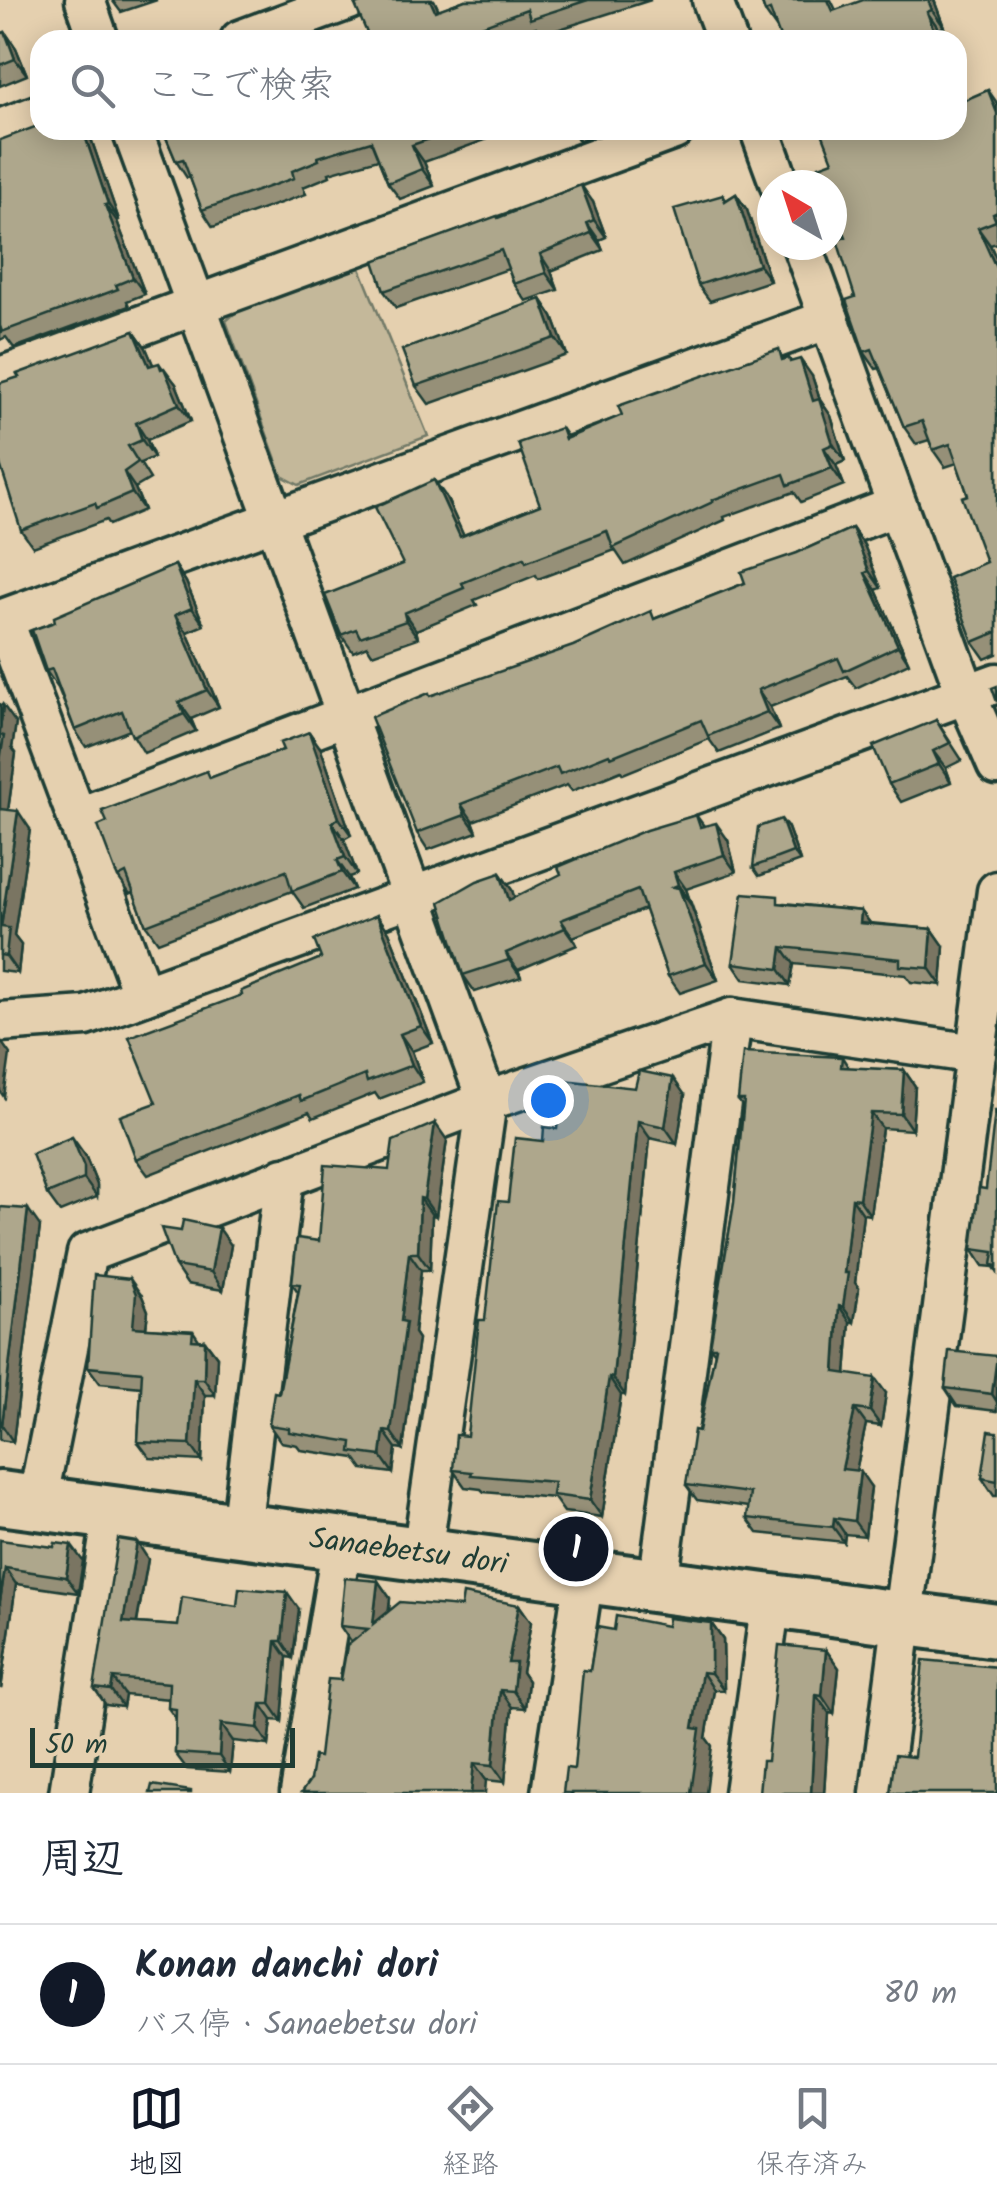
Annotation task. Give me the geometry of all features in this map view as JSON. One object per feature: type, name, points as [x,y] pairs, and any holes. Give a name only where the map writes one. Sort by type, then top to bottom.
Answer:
[{"type":"street","points":[[85,0],[96,30]]},
{"type":"street","points":[[267,30],[349,0]]},
{"type":"street","points":[[712,0],[723,30]]},
{"type":"street","points":[[0,128],[30,118]]},
{"type":"street","points":[[136,140],[486,1101],[422,1554]]},
{"type":"street","points":[[0,376],[647,140]]},
{"type":"street","points":[[764,140],[775,170]]},
{"type":"street","points":[[807,260],[897,506],[981,689],[997,765]]},
{"type":"street","points":[[143,996],[2,620],[829,319]]},
{"type":"street","points":[[77,818],[897,506]]},
{"type":"street","points":[[0,1022],[86,1016],[981,689]]},
{"type":"street","points":[[880,1793],[996,902]]},
{"type":"street","points":[[658,1585],[732,1018]]},
{"type":"street","points":[[19,1500],[86,1253],[486,1101],[732,1018],[976,1054]]},
{"type":"street","points":[[241,1530],[284,1177]]},
{"type":"street","name":"Sanaebetsu dori","points":[[19,1500],[997,1631]]},
{"type":"street","points":[[69,1793],[114,1513]]},
{"type":"street","points":[[300,1793],[342,1543]]},
{"type":"street","points":[[552,1793],[584,1576]]},
{"type":"street","points":[[744,1793],[771,1600]]},
{"type":"shaded area","points":[[360,268],[428,436],[299,485],[282,476],[226,321],[248,302]]},
{"type":"building","points":[[368,0],[430,0],[435,11],[465,0],[588,0],[530,19],[527,9],[471,30],[366,30],[355,5]]},
{"type":"building","points":[[761,0],[828,0],[833,11],[863,0],[928,0],[932,10],[927,12],[933,30],[777,30],[770,10],[765,12]]},
{"type":"building","points":[[5,32],[15,59],[0,65],[0,34]]},
{"type":"building","points":[[988,90],[997,113],[997,212],[993,214],[996,221],[978,228],[997,270],[997,632],[973,642],[949,578],[986,562],[962,497],[968,495],[950,444],[933,450],[922,421],[904,427],[872,349],[864,352],[846,300],[855,297],[843,260],[847,260],[847,170],[820,170],[819,166],[833,161],[825,140],[967,140],[967,99]]},
{"type":"building","points":[[30,129],[30,140],[86,140],[108,204],[105,205],[133,278],[116,285],[118,289],[2,332],[0,326],[0,140]]},
{"type":"building","points":[[167,140],[427,140],[412,145],[422,169],[388,183],[371,141],[318,157],[319,160],[292,171],[294,178],[202,210],[183,159],[176,161]]},
{"type":"building","points":[[581,185],[594,220],[587,223],[591,233],[540,254],[546,273],[514,284],[501,250],[384,291],[374,261]]},
{"type":"building","points":[[736,194],[759,265],[698,285],[674,209],[723,195],[725,201]]},
{"type":"building","points":[[541,299],[555,338],[416,386],[402,350]]},
{"type":"building","points":[[134,331],[149,366],[159,363],[164,368],[179,404],[136,423],[142,440],[128,446],[138,462],[124,472],[132,493],[97,508],[95,503],[21,530],[0,464],[0,383]]},
{"type":"building","points":[[779,349],[782,360],[800,359],[813,401],[819,399],[833,444],[824,448],[832,468],[788,485],[784,474],[712,500],[613,548],[607,531],[526,562],[524,558],[462,583],[464,588],[404,613],[406,621],[360,637],[356,629],[341,635],[325,595],[403,564],[375,507],[434,480],[460,537],[540,505],[518,443],[561,428],[565,439],[622,415],[618,406]]},
{"type":"building","points":[[852,528],[869,571],[865,573],[898,646],[844,671],[838,658],[758,690],[767,712],[708,736],[701,720],[560,774],[557,767],[461,804],[465,815],[417,833],[371,717],[429,693],[430,696],[573,646],[651,611],[654,619],[745,583],[741,572]]},
{"type":"building","points":[[175,565],[192,608],[175,615],[207,690],[179,702],[184,714],[132,736],[122,711],[75,730],[52,669],[46,671],[32,630]]},
{"type":"building","points":[[936,720],[950,743],[933,751],[939,764],[889,784],[873,746]]},
{"type":"building","points":[[309,732],[339,818],[332,822],[345,857],[337,860],[342,872],[292,891],[286,871],[146,925],[126,873],[118,877],[115,871],[98,826],[107,822],[102,811],[207,771],[210,778],[283,750],[280,743]]},
{"type":"building","points":[[0,809],[18,811],[1,927],[9,928],[6,956],[0,955]]},
{"type":"building","points":[[696,815],[700,827],[716,823],[724,855],[674,872],[678,885],[673,887],[679,888],[706,963],[668,976],[638,890],[561,920],[565,928],[506,953],[509,960],[463,975],[440,902],[500,873],[509,900],[561,874],[558,867],[646,830]]},
{"type":"building","points":[[781,819],[793,852],[753,867],[758,827]]},
{"type":"building","points":[[743,893],[778,896],[778,903],[861,911],[860,923],[932,929],[929,968],[900,966],[900,959],[782,947],[779,969],[733,963]]},
{"type":"building","points":[[377,915],[421,1026],[400,1034],[412,1065],[367,1082],[365,1075],[301,1101],[299,1095],[136,1159],[120,1116],[156,1103],[129,1037],[242,995],[241,991],[321,958],[314,940]]},
{"type":"building","points":[[743,1052],[842,1057],[841,1067],[904,1070],[901,1114],[871,1113],[859,1199],[852,1198],[844,1273],[848,1273],[843,1307],[839,1306],[835,1372],[875,1378],[870,1411],[855,1409],[842,1469],[860,1471],[854,1521],[834,1518],[833,1527],[747,1518],[750,1493],[686,1485],[694,1430],[699,1431],[716,1347],[710,1347],[734,1203],[744,1100],[738,1100]]},
{"type":"building","points":[[639,1071],[673,1078],[665,1127],[638,1121],[613,1378],[609,1377],[590,1500],[552,1495],[554,1482],[453,1470],[456,1435],[467,1436],[479,1320],[485,1320],[498,1201],[508,1202],[515,1138],[543,1141],[544,1127],[557,1129],[563,1080],[635,1088]]},
{"type":"building","points":[[995,1111],[997,1266],[992,1265],[994,1252],[972,1249],[979,1188],[986,1189]]},
{"type":"building","points":[[435,1123],[424,1199],[420,1198],[418,1253],[409,1253],[401,1321],[406,1322],[391,1432],[384,1431],[381,1456],[351,1452],[352,1442],[269,1425],[300,1284],[292,1283],[297,1238],[319,1241],[325,1165],[389,1170],[393,1141]]},
{"type":"building","points":[[72,1137],[84,1167],[84,1179],[47,1194],[32,1154]]},
{"type":"building","points":[[0,1207],[28,1209],[2,1425],[0,1425]]},
{"type":"building","points":[[183,1220],[219,1228],[211,1272],[175,1266],[161,1228],[181,1231]]},
{"type":"building","points":[[94,1275],[130,1279],[136,1294],[133,1327],[193,1331],[192,1340],[205,1341],[204,1379],[194,1379],[190,1444],[138,1442],[142,1372],[88,1367]]},
{"type":"building","points":[[949,1351],[997,1356],[992,1394],[945,1388]]},
{"type":"building","points":[[989,1431],[997,1432],[997,1481],[982,1478]]},
{"type":"building","points":[[118,1539],[137,1542],[123,1622],[178,1626],[182,1597],[237,1606],[239,1588],[287,1592],[282,1641],[276,1641],[270,1704],[261,1704],[258,1728],[221,1724],[219,1756],[175,1753],[176,1709],[168,1708],[169,1683],[113,1678],[111,1690],[94,1688]]},
{"type":"building","points":[[0,1540],[54,1547],[55,1543],[71,1545],[66,1577],[5,1568],[0,1601]]},
{"type":"building","points":[[345,1578],[378,1581],[373,1624],[400,1602],[461,1607],[463,1594],[519,1605],[508,1663],[516,1663],[513,1691],[500,1690],[493,1765],[474,1763],[471,1793],[301,1793],[310,1780],[314,1756],[319,1757],[328,1679],[341,1680],[347,1646],[368,1629],[340,1626]]},
{"type":"building","points":[[616,1616],[667,1626],[668,1618],[711,1623],[711,1673],[702,1672],[693,1728],[700,1729],[691,1793],[563,1793],[566,1768],[574,1769],[583,1670],[590,1671],[597,1627],[614,1630]]},
{"type":"building","points":[[779,1645],[826,1650],[822,1696],[816,1695],[811,1793],[759,1793],[762,1761],[767,1761]]},
{"type":"building","points":[[923,1660],[997,1667],[997,1793],[890,1793],[895,1755],[914,1757]]},
{"type":"building","points":[[152,1785],[191,1791],[191,1793],[150,1793]]},
{"type":"place","name":"Konan danchi dori","points":[[576,1549]]}]
